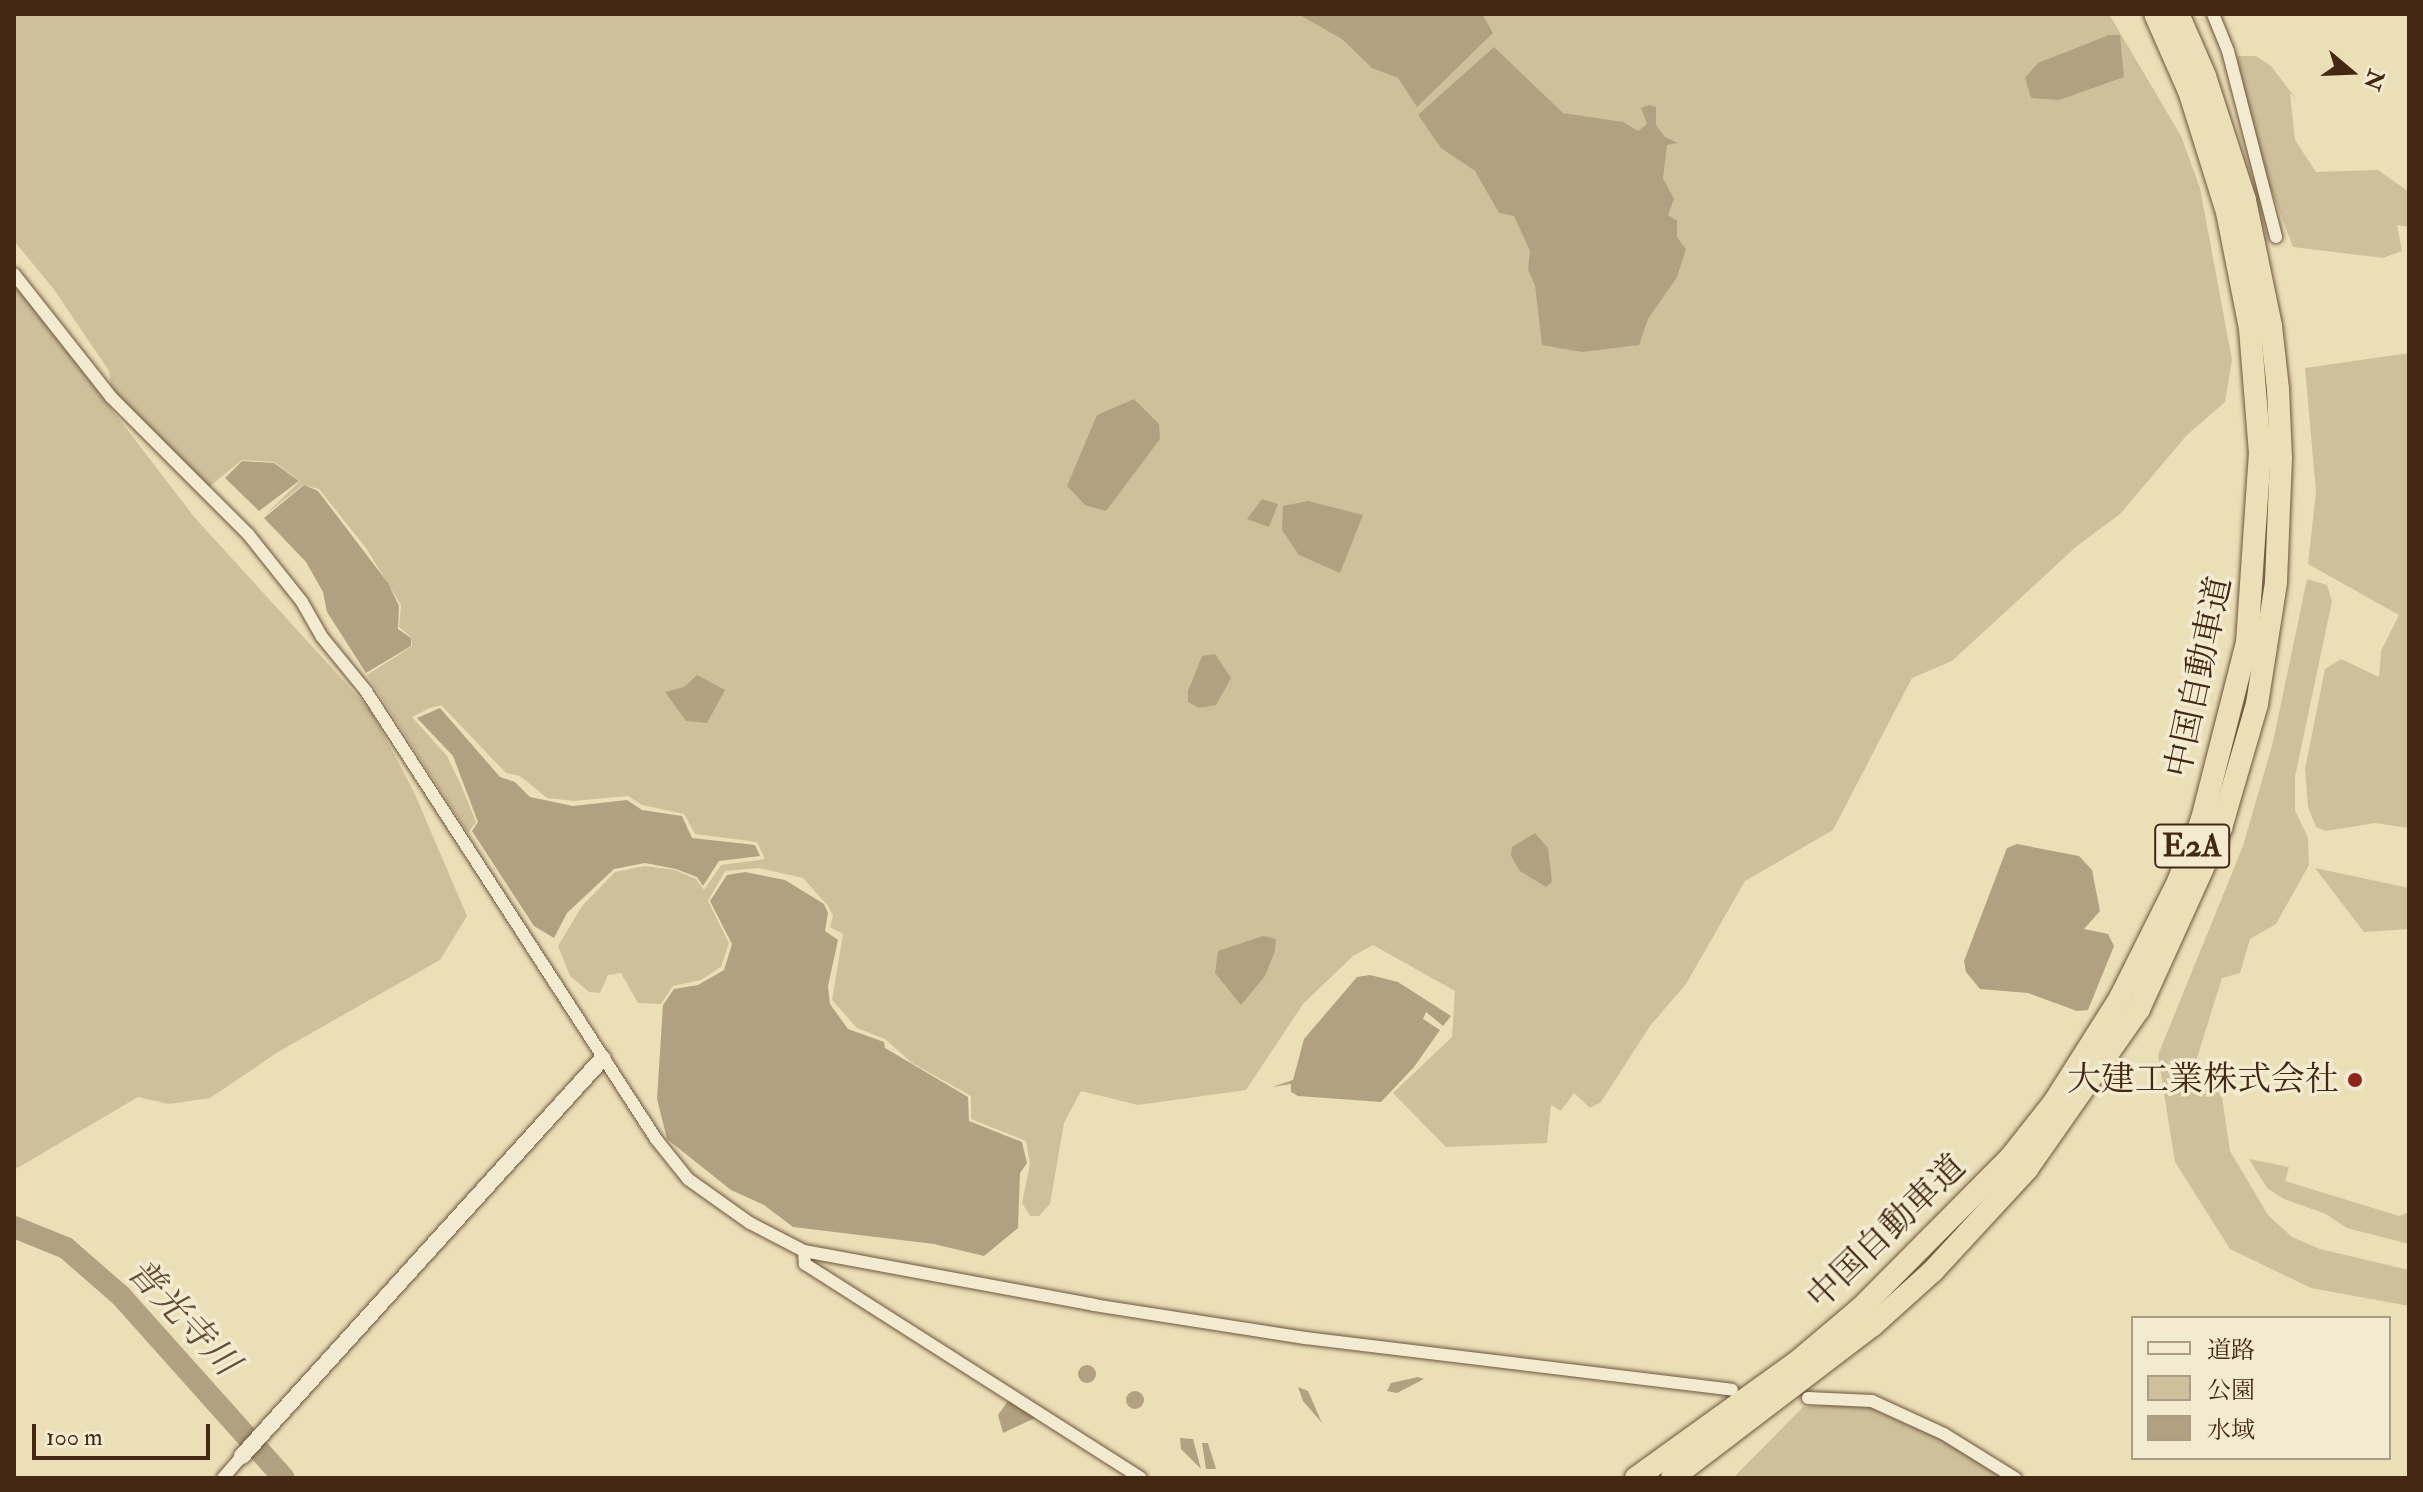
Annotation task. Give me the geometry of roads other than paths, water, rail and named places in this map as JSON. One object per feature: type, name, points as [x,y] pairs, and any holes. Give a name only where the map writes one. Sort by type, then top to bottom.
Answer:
[{"type":"highway","name":"中国自動車道","points":[[1636,1478],[1786,1371],[1861,1308],[2010,1158],[2055,1101],[2120,998],[2178,882],[2202,819],[2247,643],[2260,453],[2250,328],[2227,212],[2189,91],[2155,14]]},
{"type":"highway","name":"中国自動車道","points":[[1672,1478],[1873,1325],[1953,1251],[2027,1169],[2139,1009],[2221,828],[2257,704],[2276,582],[2281,458],[2278,389],[2271,326],[2245,200],[2218,113],[2178,14]]},
{"type":"street","points":[[2213,14],[2228,51],[2276,237]]},
{"type":"street","points":[[14,274],[111,397],[248,534],[302,602],[366,691],[603,1058],[688,1179],[750,1223],[804,1251],[1305,1338],[1732,1390]]},
{"type":"street","points":[[223,1478],[603,1058]]},
{"type":"street","points":[[804,1251],[805,1264],[1141,1478]]},
{"type":"street","points":[[1808,1398],[1872,1401],[1944,1434],[2015,1478]]},
{"type":"water","points":[[1298,14],[1482,14],[1493,33],[1417,107],[1398,78],[1372,68],[1342,39]]},
{"type":"water","points":[[2109,35],[2120,35],[2124,77],[2059,100],[2031,98],[2025,78],[2038,63]]},
{"type":"water","points":[[1494,47],[1563,113],[1623,122],[1638,131],[1647,124],[1641,108],[1649,105],[1656,107],[1656,125],[1665,137],[1678,143],[1667,145],[1663,178],[1674,199],[1668,215],[1677,221],[1677,237],[1686,249],[1677,277],[1648,319],[1639,345],[1582,352],[1542,345],[1535,285],[1528,270],[1530,251],[1514,216],[1499,213],[1475,171],[1441,148],[1418,115]]},
{"type":"water","points":[[1134,399],[1159,424],[1160,439],[1106,511],[1085,505],[1067,486],[1097,415]]},
{"type":"water","points":[[242,461],[274,463],[299,481],[259,511],[225,478]]},
{"type":"water","points":[[304,485],[318,491],[388,583],[399,606],[398,629],[411,638],[411,646],[366,673],[327,612],[323,592],[306,562],[264,518]]},
{"type":"water","points":[[1262,499],[1278,504],[1269,527],[1247,519]]},
{"type":"water","points":[[1308,501],[1363,515],[1340,573],[1299,555],[1282,530],[1283,506]]},
{"type":"water","points":[[1215,654],[1231,678],[1216,705],[1199,708],[1188,702],[1188,691],[1202,656]]},
{"type":"water","points":[[697,675],[725,690],[707,723],[686,721],[665,692],[684,687]]},
{"type":"water","points":[[440,708],[500,777],[515,782],[530,797],[573,806],[627,800],[642,810],[682,816],[692,838],[755,845],[760,856],[719,861],[703,886],[697,877],[645,863],[614,869],[567,913],[554,938],[534,926],[472,831],[478,822],[453,756],[417,718]]},
{"type":"water","points":[[1535,833],[1548,848],[1552,882],[1546,887],[1520,871],[1511,856],[1512,847]]},
{"type":"water","points":[[2017,844],[2079,856],[2092,870],[2100,911],[2084,929],[2108,934],[2114,946],[2088,1010],[2077,1011],[2028,993],[1980,989],[1966,972],[1964,961],[2007,848]]},
{"type":"water","points":[[745,872],[785,880],[824,904],[828,913],[825,931],[838,940],[828,986],[830,1004],[848,1029],[884,1042],[885,1048],[968,1097],[969,1121],[1022,1142],[1027,1163],[1020,1173],[1018,1228],[984,1256],[934,1244],[793,1227],[764,1205],[731,1190],[667,1139],[657,1099],[663,1005],[674,989],[698,985],[724,970],[732,944],[710,901],[727,875]]},
{"type":"water","points":[[1263,936],[1276,939],[1275,951],[1265,976],[1241,1005],[1215,973],[1218,951]]},
{"type":"water","points":[[1370,975],[1398,982],[1451,1016],[1443,1026],[1426,1012],[1423,1019],[1440,1030],[1414,1067],[1381,1102],[1298,1096],[1291,1092],[1291,1084],[1272,1087],[1293,1080],[1304,1039],[1357,977]]},
{"type":"water","points":[[1083,1365],[1091,1365],[1096,1374],[1094,1381],[1083,1383],[1078,1378],[1078,1370]]},
{"type":"water","points":[[1418,1377],[1424,1379],[1397,1393],[1387,1391],[1391,1383]]},
{"type":"water","points":[[1298,1387],[1308,1391],[1322,1423],[1303,1401]]},
{"type":"water","points":[[1131,1391],[1139,1391],[1144,1400],[1142,1407],[1131,1409],[1126,1404],[1126,1396]]},
{"type":"water","points":[[1008,1401],[1013,1401],[1037,1417],[1003,1433],[998,1415]]},
{"type":"water","points":[[1180,1438],[1193,1439],[1201,1469],[1181,1449]]},
{"type":"water","points":[[1202,1443],[1208,1443],[1216,1469],[1206,1469]]},
{"type":"waterway","name":"普光寺川","points":[[14,1227],[66,1248],[121,1296],[284,1478]]},
{"type":"place","name":"大建工業株式会社","points":[[2355,1080]]}]
